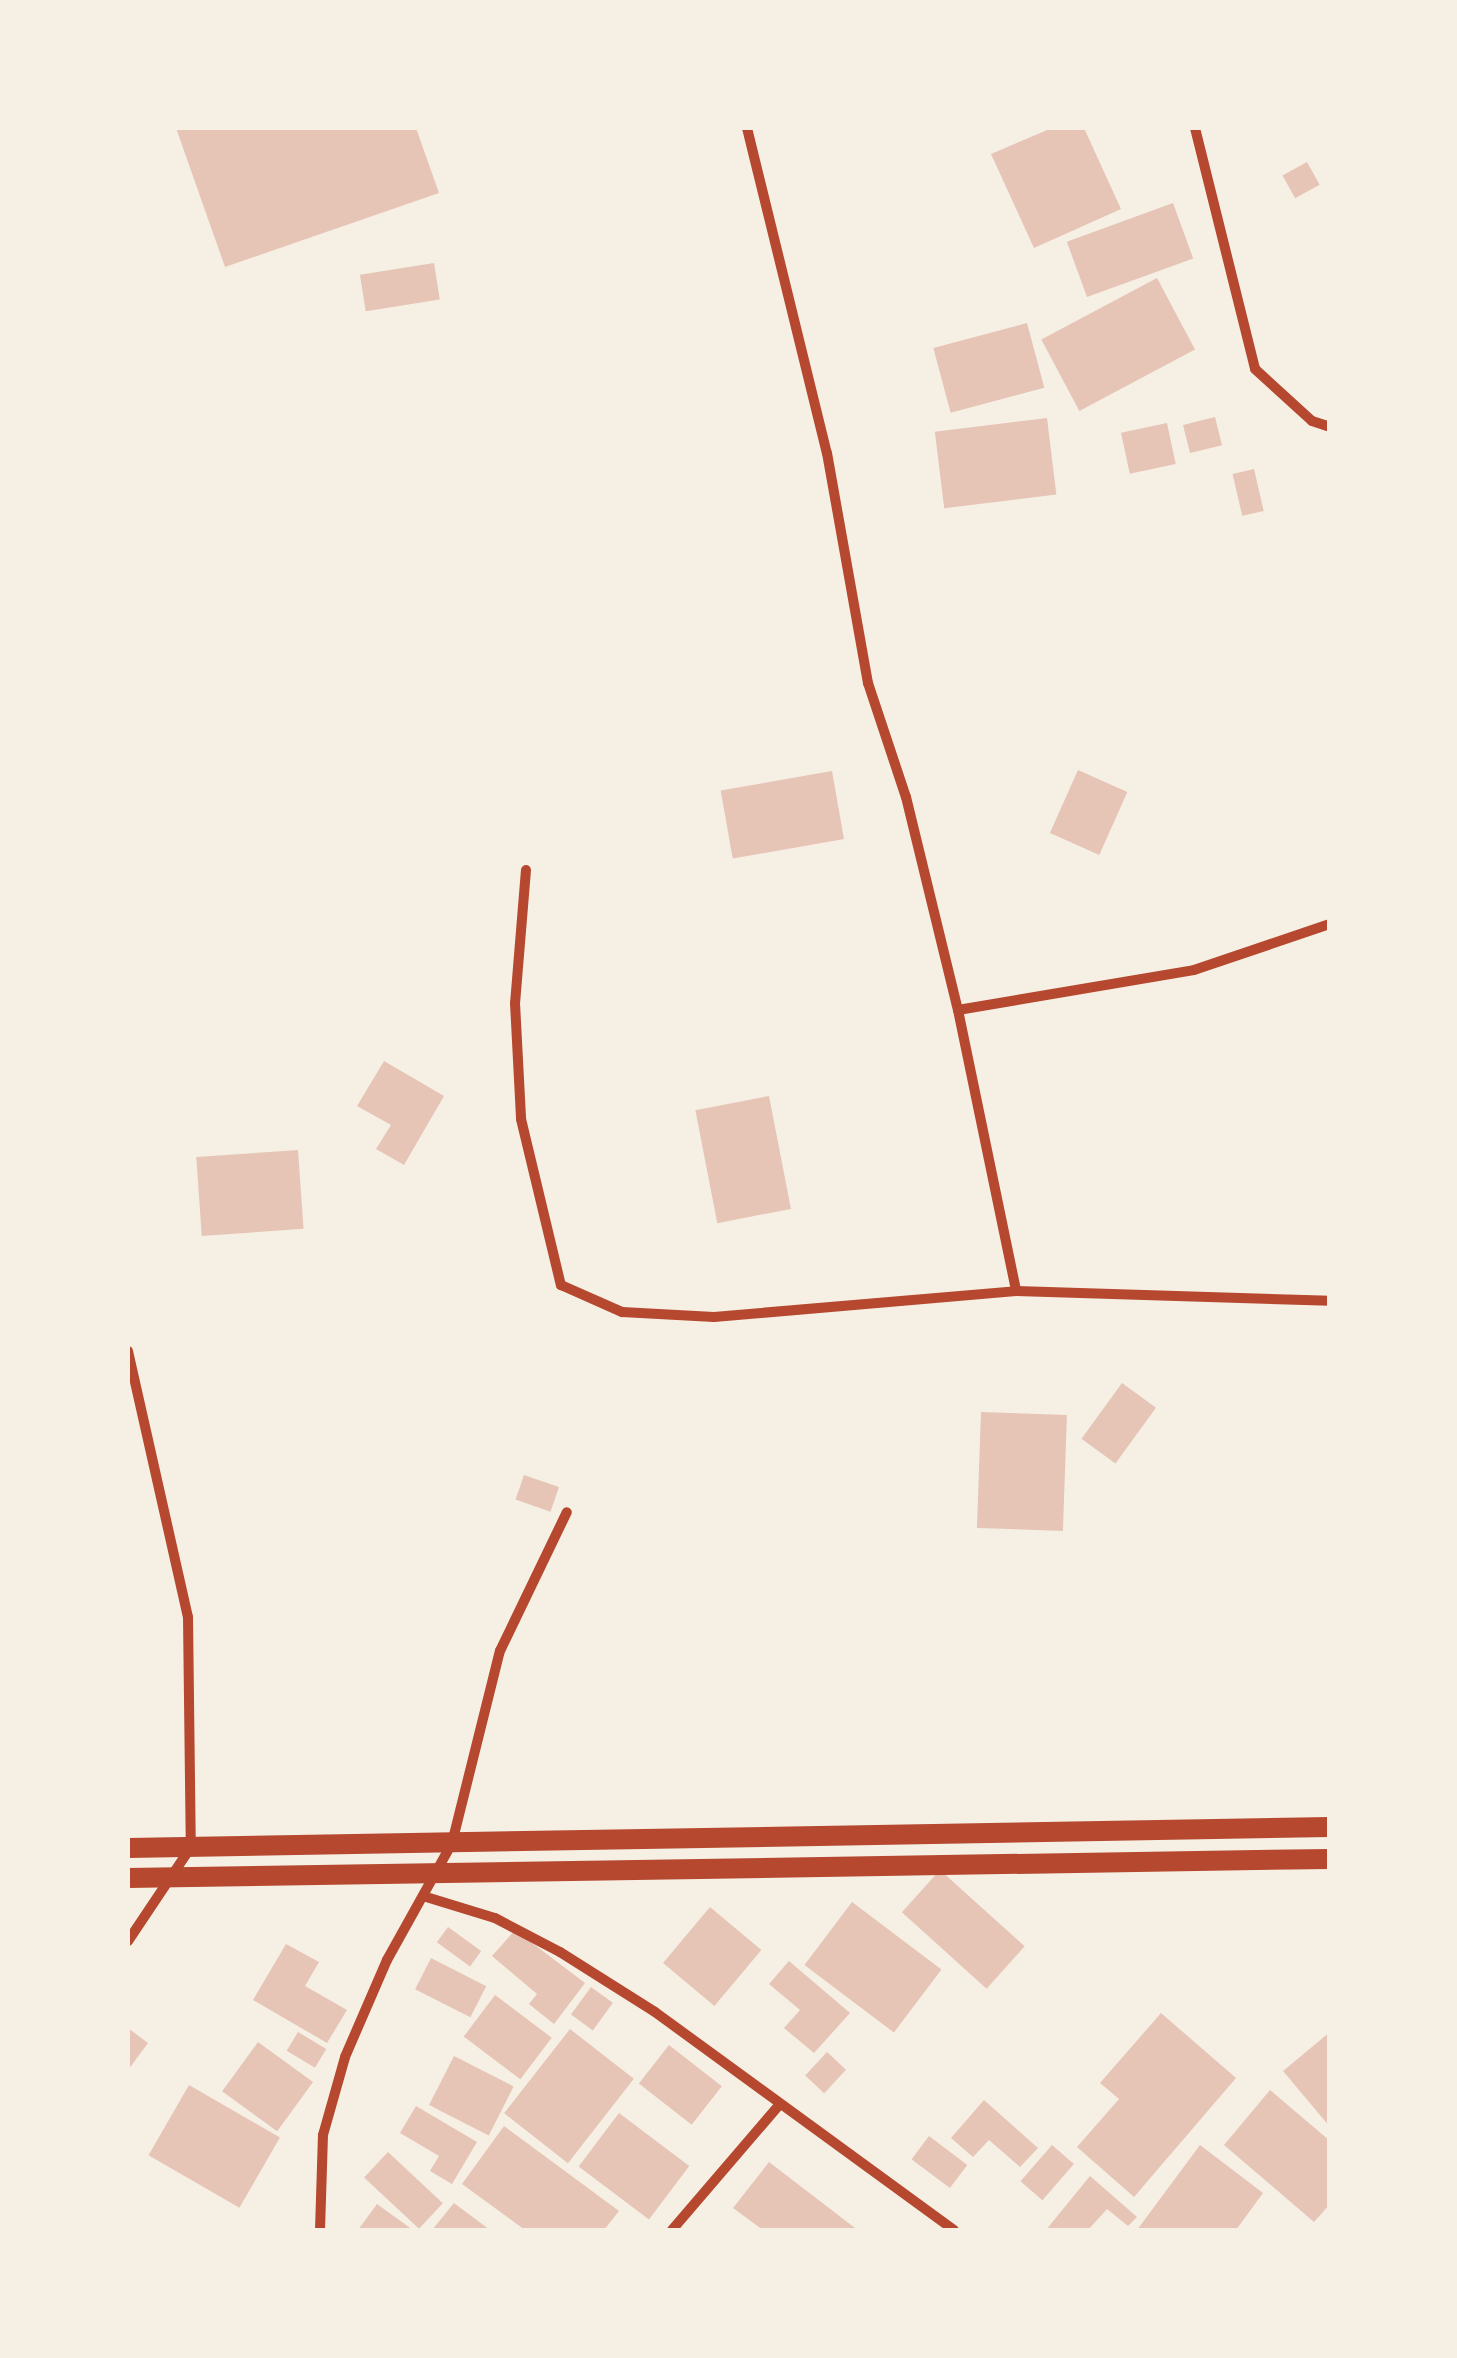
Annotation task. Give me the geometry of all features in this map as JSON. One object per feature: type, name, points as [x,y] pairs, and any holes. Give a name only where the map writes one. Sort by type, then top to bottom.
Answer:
[{"type":"main road","points":[[128,1848],[1330,1827]]},
{"type":"main road","points":[[128,1878],[1330,1859]]},
{"type":"street","points":[[747,128],[827,453],[868,683],[906,797],[958,1010],[1016,1291]]},
{"type":"street","points":[[1195,128],[1255,369],[1312,421],[1330,427]]},
{"type":"street","points":[[526,870],[515,1002],[521,1119],[561,1285],[622,1312],[714,1317],[1016,1291],[1330,1301]]},
{"type":"street","points":[[958,1010],[1194,970],[1330,924]]},
{"type":"street","points":[[128,1354],[188,1617],[191,1847],[128,1940]]},
{"type":"street","points":[[320,2230],[323,2135],[345,2057],[432,1872],[452,1843],[500,1651],[567,1512]]},
{"type":"street","points":[[423,1896],[495,1918],[560,1952],[954,2230]]},
{"type":"street","points":[[672,2230],[780,2104]]},
{"type":"building","points":[[176,128],[416,128],[439,193],[225,267]]},
{"type":"building","points":[[1052,128],[1084,128],[1121,209],[1034,248],[991,154]]},
{"type":"building","points":[[1307,162],[1320,185],[1295,198],[1283,176]]},
{"type":"building","points":[[1173,203],[1193,258],[1087,297],[1067,242]]},
{"type":"building","points":[[434,263],[440,300],[366,311],[360,275]]},
{"type":"building","points":[[1157,278],[1195,350],[1079,411],[1041,340]]},
{"type":"building","points":[[1027,323],[1044,388],[951,413],[933,348]]},
{"type":"building","points":[[1215,417],[1222,445],[1190,453],[1183,425]]},
{"type":"building","points":[[1047,418],[1056,494],[944,508],[935,432]]},
{"type":"building","points":[[1167,423],[1176,464],[1130,474],[1121,433]]},
{"type":"building","points":[[1254,469],[1264,511],[1242,516],[1233,474]]},
{"type":"building","points":[[1078,770],[1127,792],[1099,855],[1050,833]]},
{"type":"building","points":[[832,771],[844,839],[733,859],[721,791]]},
{"type":"building","points":[[384,1061],[444,1096],[404,1165],[376,1149],[391,1125],[357,1106]]},
{"type":"building","points":[[769,1096],[791,1209],[717,1223],[695,1110]]},
{"type":"building","points":[[298,1150],[304,1229],[202,1236],[196,1157]]},
{"type":"building","points":[[1122,1383],[1156,1408],[1115,1464],[1081,1439]]},
{"type":"building","points":[[981,1412],[1067,1415],[1063,1531],[977,1528]]},
{"type":"building","points":[[524,1475],[559,1487],[551,1512],[516,1500]]},
{"type":"building","points":[[940,1870],[1025,1946],[987,1989],[902,1912]]},
{"type":"building","points":[[852,1902],[941,1969],[894,2032],[804,1965]]},
{"type":"building","points":[[710,1907],[761,1950],[714,2006],[663,1963]]},
{"type":"building","points":[[448,1927],[481,1951],[470,1966],[437,1942]]},
{"type":"building","points":[[515,1930],[585,1983],[554,2024],[529,2004],[537,1994],[492,1956]]},
{"type":"building","points":[[286,1944],[319,1962],[305,1986],[347,2010],[327,2043],[253,2000]]},
{"type":"building","points":[[431,1958],[486,1986],[470,2017],[415,1989]]},
{"type":"building","points":[[789,1961],[850,2013],[814,2053],[784,2028],[800,2010],[769,1984]]},
{"type":"building","points":[[591,1987],[613,2003],[593,2030],[571,2015]]},
{"type":"building","points":[[495,1995],[552,2038],[520,2079],[464,2037]]},
{"type":"building","points":[[1161,2013],[1236,2078],[1134,2197],[1077,2147],[1119,2099],[1100,2083]]},
{"type":"building","points":[[128,2028],[148,2043],[128,2070]]},
{"type":"building","points":[[570,2029],[634,2079],[568,2163],[504,2113]]},
{"type":"building","points":[[298,2032],[326,2049],[315,2068],[287,2051]]},
{"type":"building","points":[[1330,2032],[1330,2127],[1283,2071]]},
{"type":"building","points":[[258,2042],[313,2082],[277,2131],[222,2091]]},
{"type":"building","points":[[669,2045],[722,2086],[692,2125],[639,2084]]},
{"type":"building","points":[[827,2052],[846,2070],[824,2093],[805,2075]]},
{"type":"building","points":[[454,2056],[514,2086],[489,2135],[429,2105]]},
{"type":"building","points":[[189,2085],[280,2138],[239,2208],[148,2155]]},
{"type":"building","points":[[1270,2090],[1330,2141],[1330,2204],[1314,2222],[1224,2145]]},
{"type":"building","points":[[984,2100],[1038,2148],[1020,2167],[989,2140],[973,2157],[951,2138]]},
{"type":"building","points":[[416,2106],[477,2142],[452,2184],[430,2171],[439,2156],[400,2133]]},
{"type":"building","points":[[619,2113],[689,2166],[649,2219],[579,2167]]},
{"type":"building","points":[[504,2126],[619,2211],[604,2230],[525,2230],[462,2184]]},
{"type":"building","points":[[929,2136],[967,2165],[950,2188],[912,2159]]},
{"type":"building","points":[[1052,2145],[1074,2164],[1042,2200],[1021,2181]]},
{"type":"building","points":[[1200,2145],[1263,2193],[1236,2230],[1137,2230]]},
{"type":"building","points":[[388,2152],[443,2203],[419,2229],[364,2178]]},
{"type":"building","points":[[769,2162],[855,2228],[763,2230],[733,2208]]},
{"type":"building","points":[[1090,2176],[1137,2217],[1128,2226],[1107,2209],[1088,2230],[1046,2230]]},
{"type":"building","points":[[454,2203],[490,2230],[432,2230]]},
{"type":"building","points":[[377,2204],[413,2230],[358,2230]]}]
